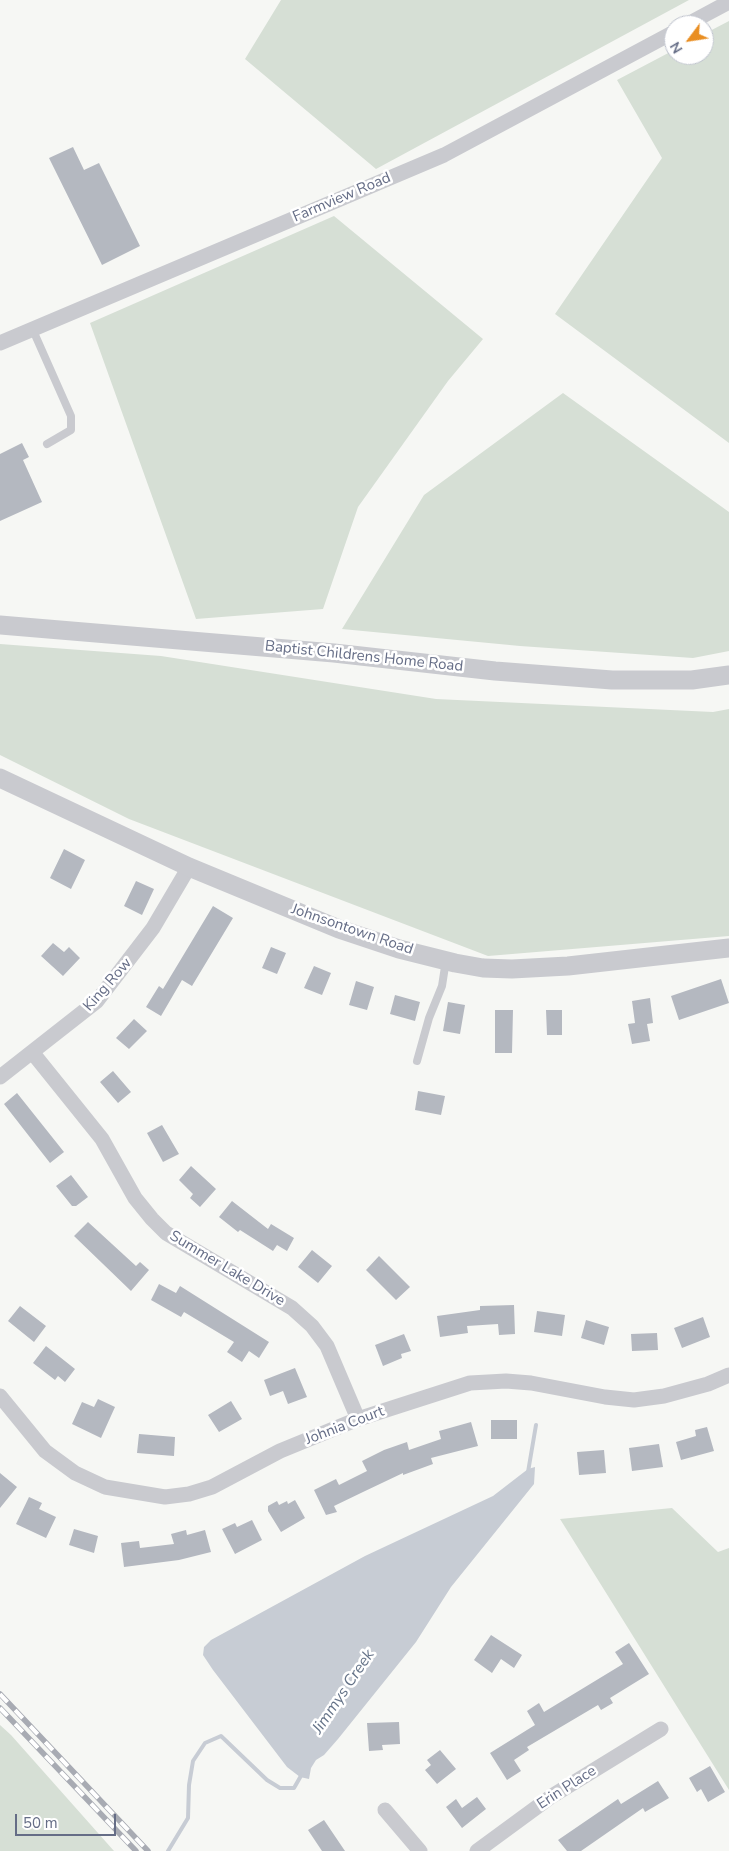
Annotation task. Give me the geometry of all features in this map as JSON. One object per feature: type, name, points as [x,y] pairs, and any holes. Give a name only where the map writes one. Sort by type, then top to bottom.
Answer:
[{"type":"street","points":[[705,15],[729,2]]},
{"type":"street","name":"Farmview Road","points":[[0,343],[444,155],[664,37]]},
{"type":"street","name":"Baptist Childrens Home Road","points":[[0,625],[334,653],[495,671],[612,680],[692,680],[729,675]]},
{"type":"street","name":"Johnsontown Road","points":[[0,778],[189,868],[339,929],[400,949],[446,960],[483,968],[531,968],[568,966],[729,948]]},
{"type":"street","name":"King Row","points":[[0,1077],[102,996],[154,928],[189,868]]},
{"type":"street","name":"Summer Lake Drive","points":[[32,1052],[102,1139],[136,1198],[166,1233],[292,1308],[312,1326],[326,1346],[358,1419]]},
{"type":"street","name":"Johnia Court","points":[[0,1396],[45,1451],[75,1473],[105,1487],[165,1497],[189,1494],[212,1487],[280,1451],[358,1419],[470,1383],[506,1381],[531,1383],[604,1397],[634,1400],[664,1396],[708,1384],[729,1375]]},
{"type":"street","name":"Erin Place","points":[[477,1851],[552,1796],[661,1729]]},
{"type":"street","points":[[386,1810],[420,1851]]},
{"type":"lane","points":[[32,328],[71,416],[71,430],[47,444]]},
{"type":"lane","points":[[417,1061],[429,1018],[442,986],[446,960]]},
{"type":"shaded area","points":[[281,0],[689,0],[376,169],[245,59]]},
{"type":"shaded area","points":[[729,21],[729,443],[555,314],[662,158],[617,80],[664,55],[664,65],[714,65],[714,29]]},
{"type":"shaded area","points":[[334,216],[483,339],[448,381],[358,507],[323,609],[196,619],[90,323]]},
{"type":"shaded area","points":[[563,393],[729,512],[729,651],[693,658],[520,646],[342,629],[424,495]]},
{"type":"shaded area","points":[[0,644],[161,656],[436,699],[713,712],[729,709],[729,936],[488,956],[129,819],[0,755]]},
{"type":"shaded area","points":[[672,1508],[718,1552],[729,1548],[729,1790],[560,1519]]},
{"type":"shaded area","points":[[0,1725],[11,1735],[114,1851],[0,1851]]},
{"type":"water","points":[[535,1467],[534,1484],[451,1587],[416,1642],[338,1739],[324,1755],[316,1760],[311,1768],[309,1779],[300,1777],[287,1767],[213,1670],[203,1655],[204,1647],[211,1640],[365,1556],[493,1496],[528,1469]]},
{"type":"building","points":[[73,147],[84,170],[99,163],[140,246],[102,265],[49,158]]},
{"type":"building","points":[[22,443],[29,457],[23,460],[42,502],[0,521],[0,454]]},
{"type":"building","points":[[64,849],[85,860],[71,889],[50,878]]},
{"type":"building","points":[[136,881],[154,889],[142,915],[124,906]]},
{"type":"building","points":[[213,906],[233,918],[192,986],[182,980],[161,1016],[146,1007],[159,986],[163,989]]},
{"type":"building","points":[[53,943],[64,952],[69,947],[80,958],[63,976],[41,956]]},
{"type":"building","points":[[271,947],[286,953],[277,974],[262,968]]},
{"type":"building","points":[[314,966],[331,973],[322,995],[304,988]]},
{"type":"building","points":[[721,979],[729,1003],[679,1020],[671,996]]},
{"type":"building","points":[[356,981],[374,987],[367,1010],[349,1005]]},
{"type":"building","points":[[395,995],[420,1002],[415,1021],[390,1014]]},
{"type":"building","points":[[650,998],[653,1023],[647,1024],[650,1041],[632,1044],[628,1024],[635,1023],[632,1001]]},
{"type":"building","points":[[448,1002],[465,1005],[460,1034],[443,1031]]},
{"type":"building","points":[[495,1010],[513,1010],[512,1053],[495,1053]]},
{"type":"building","points":[[546,1010],[562,1010],[562,1035],[547,1035]]},
{"type":"building","points":[[134,1019],[147,1031],[129,1049],[116,1038]]},
{"type":"building","points":[[113,1071],[131,1092],[118,1103],[100,1082]]},
{"type":"building","points":[[418,1091],[445,1096],[441,1115],[415,1110]]},
{"type":"building","points":[[17,1093],[64,1152],[50,1163],[4,1104]]},
{"type":"building","points":[[162,1125],[179,1154],[163,1162],[147,1133]]},
{"type":"building","points":[[191,1166],[216,1189],[200,1207],[190,1198],[193,1194],[179,1180]]},
{"type":"building","points":[[71,1175],[88,1197],[76,1206],[72,1206],[56,1186]]},
{"type":"building","points":[[232,1201],[268,1229],[271,1224],[294,1238],[287,1251],[277,1245],[273,1251],[240,1230],[238,1232],[219,1217]]},
{"type":"building","points":[[88,1222],[136,1266],[140,1262],[149,1270],[131,1291],[74,1236]]},
{"type":"building","points":[[312,1250],[332,1266],[318,1283],[298,1267]]},
{"type":"building","points":[[379,1256],[410,1287],[396,1300],[366,1270]]},
{"type":"building","points":[[159,1284],[176,1293],[180,1286],[269,1342],[259,1358],[249,1351],[242,1362],[227,1352],[234,1342],[184,1312],[181,1317],[151,1300]]},
{"type":"building","points":[[514,1305],[515,1334],[499,1335],[498,1324],[467,1326],[468,1333],[440,1337],[437,1316],[480,1310],[480,1306]]},
{"type":"building","points":[[20,1306],[46,1326],[34,1342],[8,1321]]},
{"type":"building","points":[[537,1311],[565,1315],[562,1336],[534,1332]]},
{"type":"building","points":[[703,1317],[710,1337],[682,1348],[674,1328]]},
{"type":"building","points":[[586,1320],[609,1327],[604,1345],[581,1338]]},
{"type":"building","points":[[657,1333],[658,1350],[632,1351],[631,1334]]},
{"type":"building","points":[[404,1334],[411,1351],[401,1354],[402,1358],[383,1366],[375,1345]]},
{"type":"building","points":[[46,1346],[75,1369],[65,1382],[58,1376],[55,1380],[33,1363]]},
{"type":"building","points":[[295,1368],[307,1397],[288,1404],[283,1391],[270,1396],[264,1380]]},
{"type":"building","points":[[98,1399],[115,1407],[101,1438],[72,1424],[82,1402],[94,1407]]},
{"type":"building","points":[[231,1401],[242,1419],[219,1432],[208,1415]]},
{"type":"building","points":[[491,1420],[517,1420],[517,1439],[491,1439]]},
{"type":"building","points":[[471,1422],[478,1446],[431,1458],[433,1464],[403,1475],[403,1473],[363,1492],[334,1506],[337,1512],[326,1515],[314,1490],[336,1479],[339,1485],[367,1471],[362,1461],[384,1450],[407,1442],[409,1450],[441,1439],[439,1431]]},
{"type":"building","points":[[707,1427],[714,1451],[681,1460],[676,1442],[696,1436],[695,1430]]},
{"type":"building","points":[[139,1434],[175,1437],[174,1456],[137,1453]]},
{"type":"building","points":[[659,1444],[663,1467],[632,1471],[629,1448]]},
{"type":"building","points":[[604,1450],[606,1473],[579,1475],[577,1452]]},
{"type":"building","points":[[0,1473],[17,1487],[0,1508]]},
{"type":"building","points":[[29,1497],[42,1503],[39,1509],[56,1517],[46,1538],[16,1524]]},
{"type":"building","points":[[295,1500],[305,1518],[281,1532],[268,1511],[268,1506],[277,1501],[279,1505],[287,1501],[288,1504]]},
{"type":"building","points":[[252,1520],[262,1540],[235,1554],[222,1529],[235,1523],[237,1527]]},
{"type":"building","points":[[74,1529],[98,1536],[94,1553],[69,1545]]},
{"type":"building","points":[[186,1530],[187,1535],[205,1530],[211,1552],[179,1560],[124,1567],[121,1543],[139,1541],[140,1548],[174,1544],[171,1534]]},
{"type":"building","points":[[491,1635],[522,1655],[514,1668],[501,1659],[492,1673],[474,1660]]},
{"type":"building","points":[[629,1643],[649,1674],[610,1698],[613,1703],[601,1710],[598,1705],[527,1747],[529,1750],[514,1760],[521,1771],[507,1780],[490,1753],[535,1725],[527,1711],[539,1703],[544,1712],[623,1664],[615,1652]]},
{"type":"building","points":[[399,1722],[400,1744],[382,1745],[383,1750],[369,1751],[367,1723]]},
{"type":"building","points":[[440,1750],[456,1769],[437,1784],[425,1770],[431,1765],[427,1760]]},
{"type":"building","points":[[710,1766],[725,1792],[708,1802],[701,1789],[697,1792],[689,1778]]},
{"type":"building","points":[[658,1781],[669,1798],[645,1812],[643,1808],[581,1851],[567,1851],[558,1840],[618,1799],[621,1804]]},
{"type":"building","points":[[477,1797],[486,1809],[462,1828],[446,1807],[456,1799],[462,1808]]},
{"type":"building","points":[[324,1820],[345,1851],[322,1851],[308,1830]]},
{"type":"waterway","name":"Jimmys Creek","points":[[528,1472],[536,1425]]},
{"type":"waterway","name":"Jimmys Creek","points":[[168,1851],[188,1818],[189,1785],[193,1761],[205,1743],[221,1736],[267,1780],[280,1788],[294,1788],[302,1774]]},
{"type":"railway","points":[[0,1694],[148,1851]]},
{"type":"railway","points":[[0,1708],[136,1851]]}]
